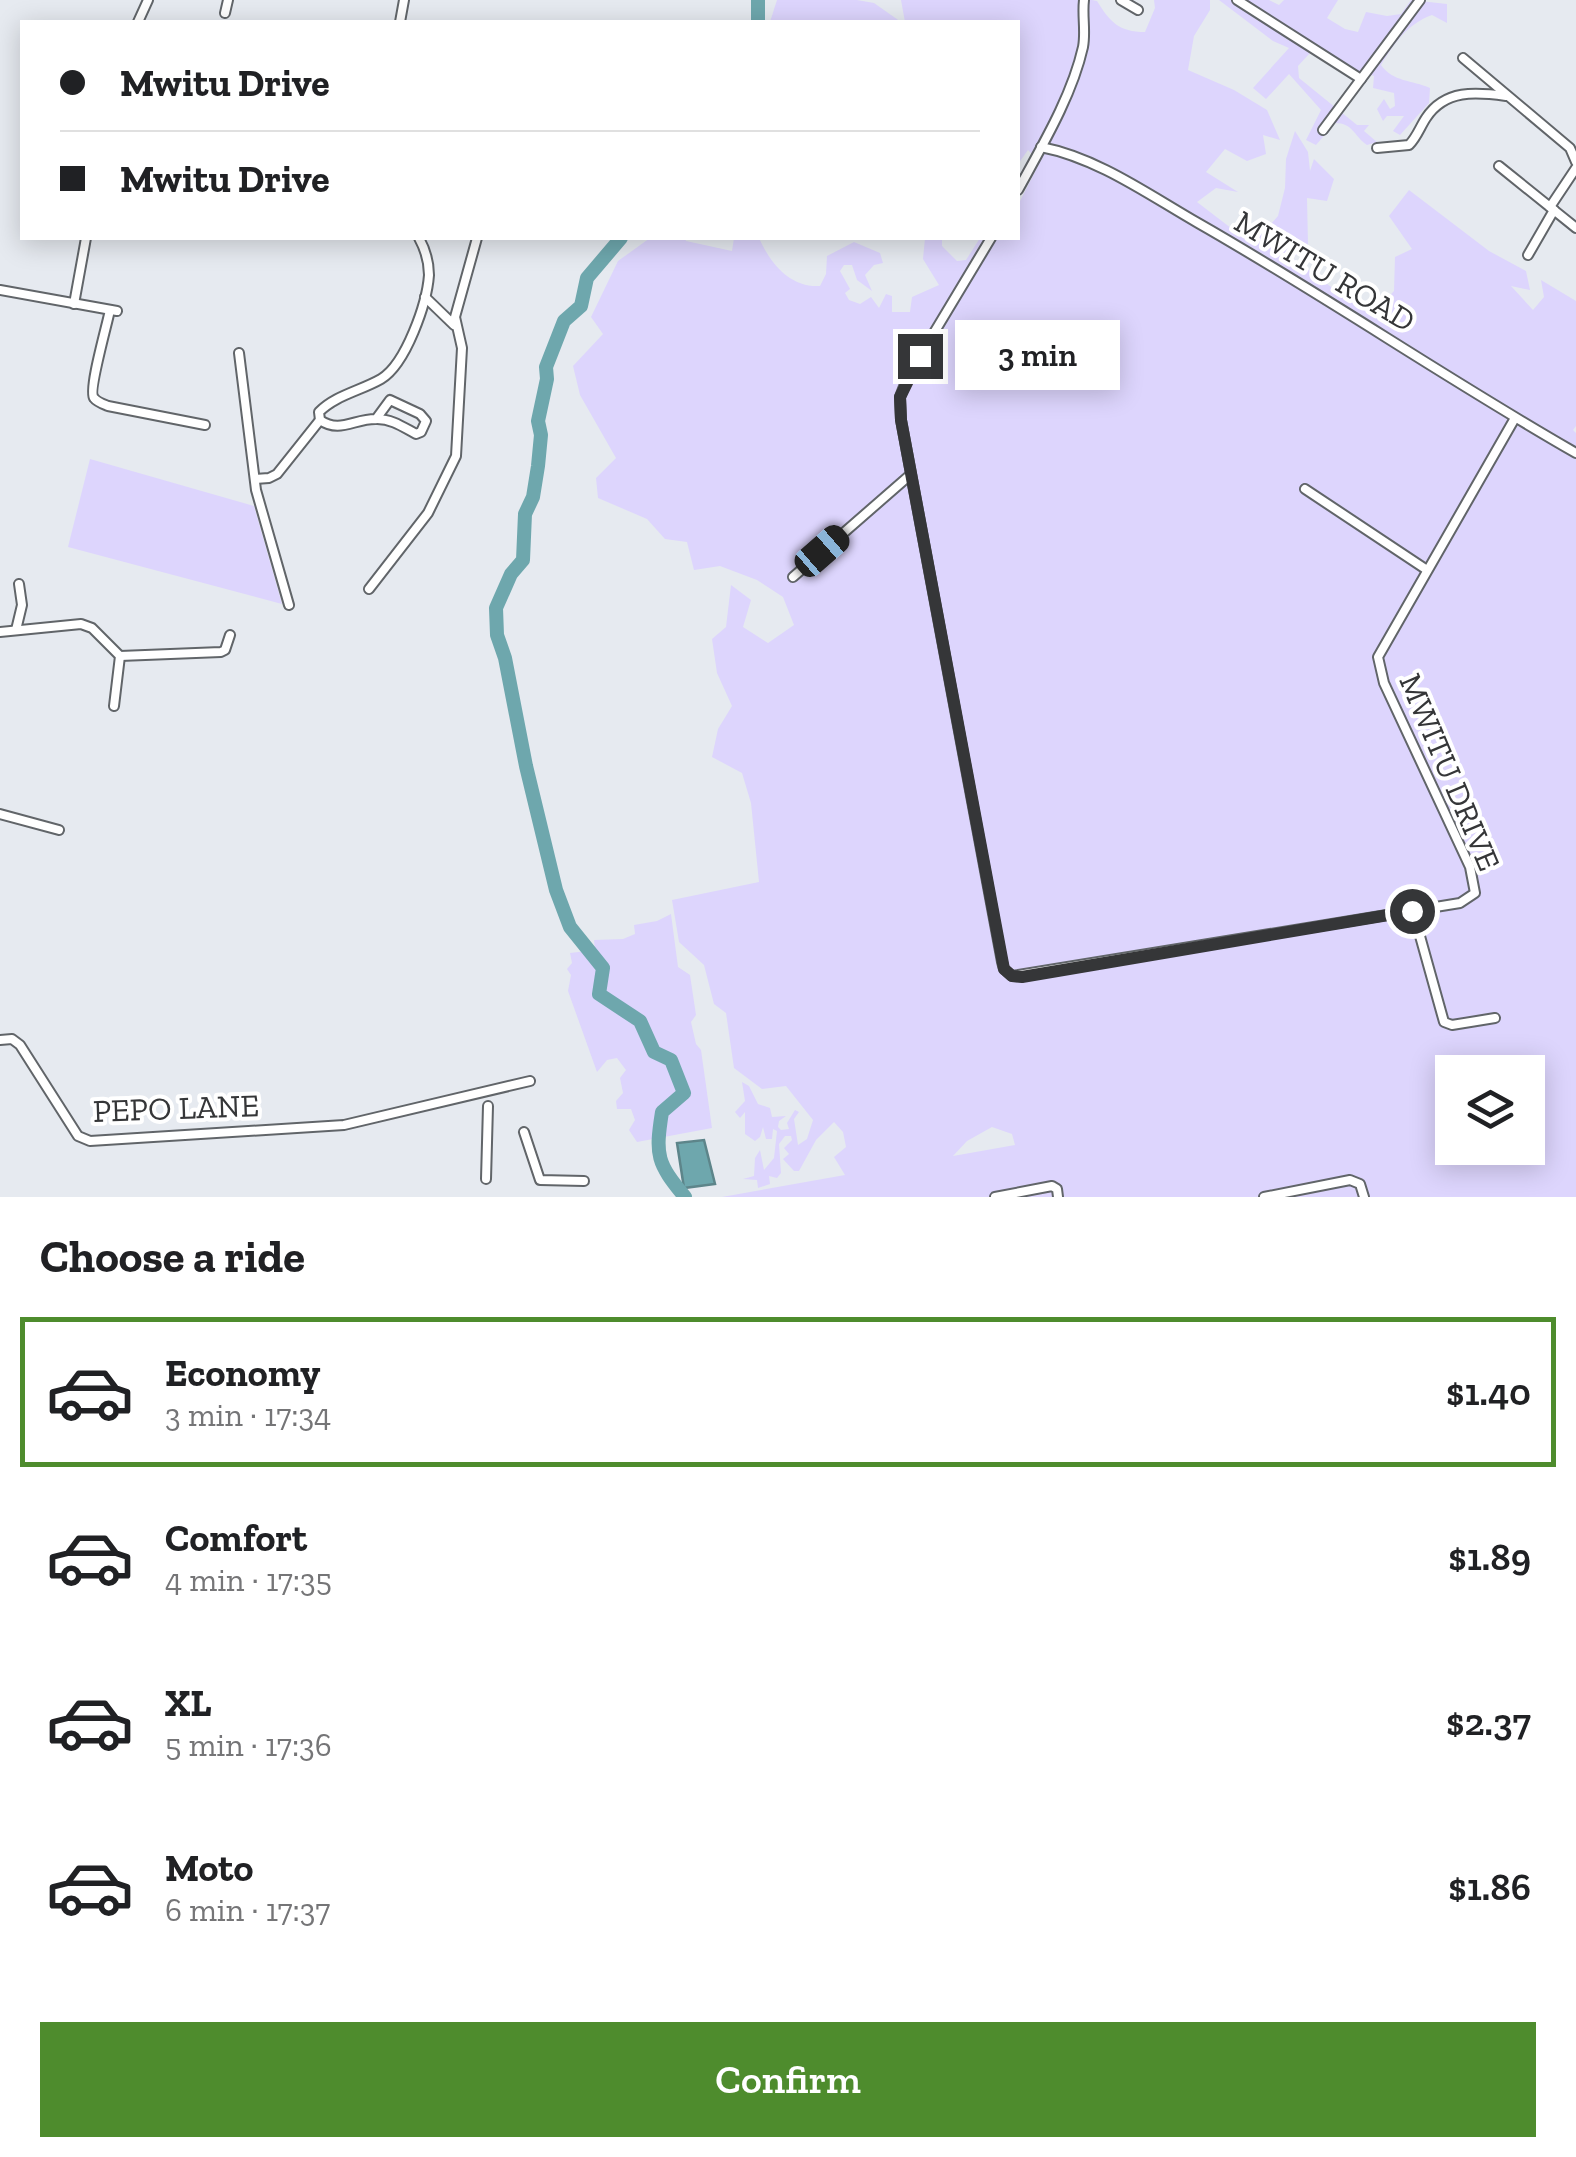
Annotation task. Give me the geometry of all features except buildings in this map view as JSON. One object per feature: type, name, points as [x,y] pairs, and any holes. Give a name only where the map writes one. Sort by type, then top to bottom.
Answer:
[{"type":"street","points":[[226,13],[228,0]]},
{"type":"street","points":[[1020,186],[1081,55],[1084,0]]},
{"type":"street","points":[[1121,0],[1138,10]]},
{"type":"street","points":[[1236,0],[1361,79]]},
{"type":"street","points":[[1323,130],[1420,0]]},
{"type":"street","points":[[1462,58],[1570,148],[1576,165],[1528,255]]},
{"type":"street","points":[[1378,148],[1410,145],[1428,114],[1452,97],[1471,92],[1506,96]]},
{"type":"street","name":"MWITU ROAD","points":[[1041,148],[1065,153],[1109,172],[1576,453]]},
{"type":"street","points":[[1499,166],[1576,228]]},
{"type":"street","points":[[74,304],[86,240]]},
{"type":"street","points":[[376,419],[392,370],[425,297],[428,267],[420,240]]},
{"type":"street","points":[[369,589],[428,513],[456,456],[462,356],[455,326],[456,308],[476,240]]},
{"type":"street","name":"MWITU DRIVE","points":[[990,240],[908,376],[900,397],[910,475],[1002,962],[1008,974],[1022,977],[1412,911],[1460,902],[1475,893],[1470,867],[1379,669],[1382,646],[1515,418]]},
{"type":"street","points":[[0,290],[113,311],[91,384],[95,400],[205,425]]},
{"type":"street","points":[[425,297],[455,326]]},
{"type":"street","points":[[239,352],[255,479],[289,605]]},
{"type":"street","points":[[320,420],[335,428],[376,419],[398,424],[416,434],[421,432],[426,421],[420,414],[407,409],[384,390]]},
{"type":"street","points":[[255,479],[277,474],[320,420],[319,412],[328,403],[384,390]]},
{"type":"street","points":[[398,424],[407,409]]},
{"type":"street","points":[[794,576],[910,475]]},
{"type":"street","points":[[1305,490],[1426,570]]},
{"type":"street","points":[[16,630],[22,605],[20,584]]},
{"type":"street","points":[[0,632],[86,625],[120,656],[220,652],[230,635]]},
{"type":"street","points":[[114,706],[120,656]]},
{"type":"street","points":[[0,814],[59,830]]},
{"type":"street","points":[[1412,911],[1444,1022],[1452,1025],[1495,1018]]},
{"type":"street","name":"PEPO LANE","points":[[0,1040],[12,1039],[20,1045],[78,1136],[85,1140],[344,1125],[530,1082]]},
{"type":"street","points":[[486,1179],[488,1106]]},
{"type":"street","points":[[524,1132],[540,1180],[584,1181]]},
{"type":"street","points":[[1264,1197],[1350,1180],[1360,1184],[1364,1197]]},
{"type":"street","points":[[996,1197],[1052,1186],[1058,1197]]},
{"type":"shaded area","points":[[777,0],[857,0],[874,3],[898,20],[771,20]]},
{"type":"shaded area","points":[[901,0],[1092,0],[1116,24],[1145,32],[1155,8],[1154,0],[1210,0],[1210,10],[1194,36],[1188,70],[1267,110],[1280,140],[1263,135],[1266,154],[1247,161],[1225,149],[1206,172],[1238,192],[1216,188],[1197,202],[1240,235],[1262,234],[1278,216],[1285,188],[1286,159],[1295,131],[1308,152],[1310,171],[1314,159],[1334,179],[1327,201],[1307,198],[1308,245],[1293,258],[1339,293],[1374,312],[1394,291],[1395,257],[1412,249],[1389,216],[1409,190],[1489,251],[1526,271],[1530,290],[1511,286],[1533,310],[1544,297],[1541,280],[1576,301],[1576,1197],[722,1197],[845,1175],[834,1157],[846,1147],[843,1132],[834,1122],[816,1140],[799,1171],[783,1159],[789,1154],[784,1148],[792,1140],[785,1136],[779,1144],[781,1173],[777,1178],[769,1176],[770,1184],[758,1188],[757,1180],[743,1179],[754,1176],[755,1158],[760,1150],[764,1170],[774,1158],[777,1131],[773,1129],[772,1139],[766,1139],[763,1127],[755,1141],[745,1134],[745,1112],[740,1118],[735,1112],[745,1101],[742,1082],[749,1086],[758,1104],[770,1108],[772,1117],[786,1116],[779,1121],[781,1130],[789,1129],[787,1123],[795,1110],[799,1112],[794,1119],[798,1145],[807,1139],[813,1120],[786,1086],[762,1089],[734,1068],[726,1013],[714,1004],[704,965],[679,942],[672,900],[759,882],[751,803],[742,773],[712,757],[718,729],[732,706],[717,673],[712,639],[726,627],[731,585],[751,600],[743,627],[768,643],[794,625],[783,597],[757,580],[720,566],[694,570],[687,542],[665,539],[647,519],[598,498],[596,478],[616,458],[580,395],[573,366],[603,334],[591,317],[618,261],[647,240],[686,240],[732,251],[734,240],[760,240],[782,272],[809,286],[820,286],[826,274],[827,256],[854,242],[880,253],[883,263],[874,265],[865,275],[872,291],[857,280],[852,265],[844,265],[840,271],[850,289],[845,293],[849,300],[860,304],[871,297],[879,308],[886,294],[892,296],[892,312],[910,312],[912,297],[939,285],[923,259],[925,240],[942,240],[942,246],[957,261],[966,260],[979,240],[1020,240],[1020,201],[1040,162],[1028,150],[1020,161],[1020,20],[905,20]],"holes":[[[992,1127],[1012,1134],[1015,1145],[953,1156],[967,1141]]]},
{"type":"shaded area","points":[[1219,0],[1269,0],[1279,5],[1284,0],[1338,0],[1327,18],[1358,32],[1366,12],[1401,14],[1411,0],[1447,4],[1447,23],[1432,15],[1415,24],[1396,42],[1381,65],[1397,78],[1430,88],[1429,103],[1400,135],[1393,131],[1404,116],[1387,116],[1383,121],[1377,109],[1384,99],[1390,109],[1395,106],[1394,93],[1373,88],[1374,76],[1356,70],[1324,49],[1310,53],[1298,66],[1299,78],[1357,125],[1369,125],[1364,131],[1377,142],[1367,145],[1350,128],[1335,123],[1316,145],[1306,140],[1321,110],[1289,74],[1266,99],[1253,88],[1289,48],[1273,41]]},
{"type":"shaded area","points":[[90,459],[254,506],[282,604],[68,547]]},
{"type":"shaded area","points":[[671,914],[678,967],[690,975],[696,1015],[691,1022],[701,1050],[712,1128],[637,1142],[629,1130],[635,1120],[631,1109],[617,1109],[616,1101],[623,1093],[620,1078],[626,1070],[617,1058],[607,1060],[597,1072],[568,991],[571,975],[567,969],[572,963],[570,953],[595,950],[594,940],[623,939],[635,934],[634,925]]},
{"type":"water","points":[[704,1140],[715,1184],[684,1188],[677,1143]]},
{"type":"waterway","points":[[758,0],[758,20]]},
{"type":"waterway","points":[[619,240],[587,278],[581,306],[564,321],[546,367],[538,421],[538,466],[533,497],[525,514],[523,560],[511,574],[496,608],[497,635],[556,890],[570,927],[603,968],[599,994],[640,1021],[654,1052],[671,1060],[684,1093],[662,1112],[659,1149],[664,1167],[685,1197]]},
{"type":"route","points":[[920,356],[900,397],[901,420],[996,930],[1008,974],[1022,977],[1412,911]]}]
